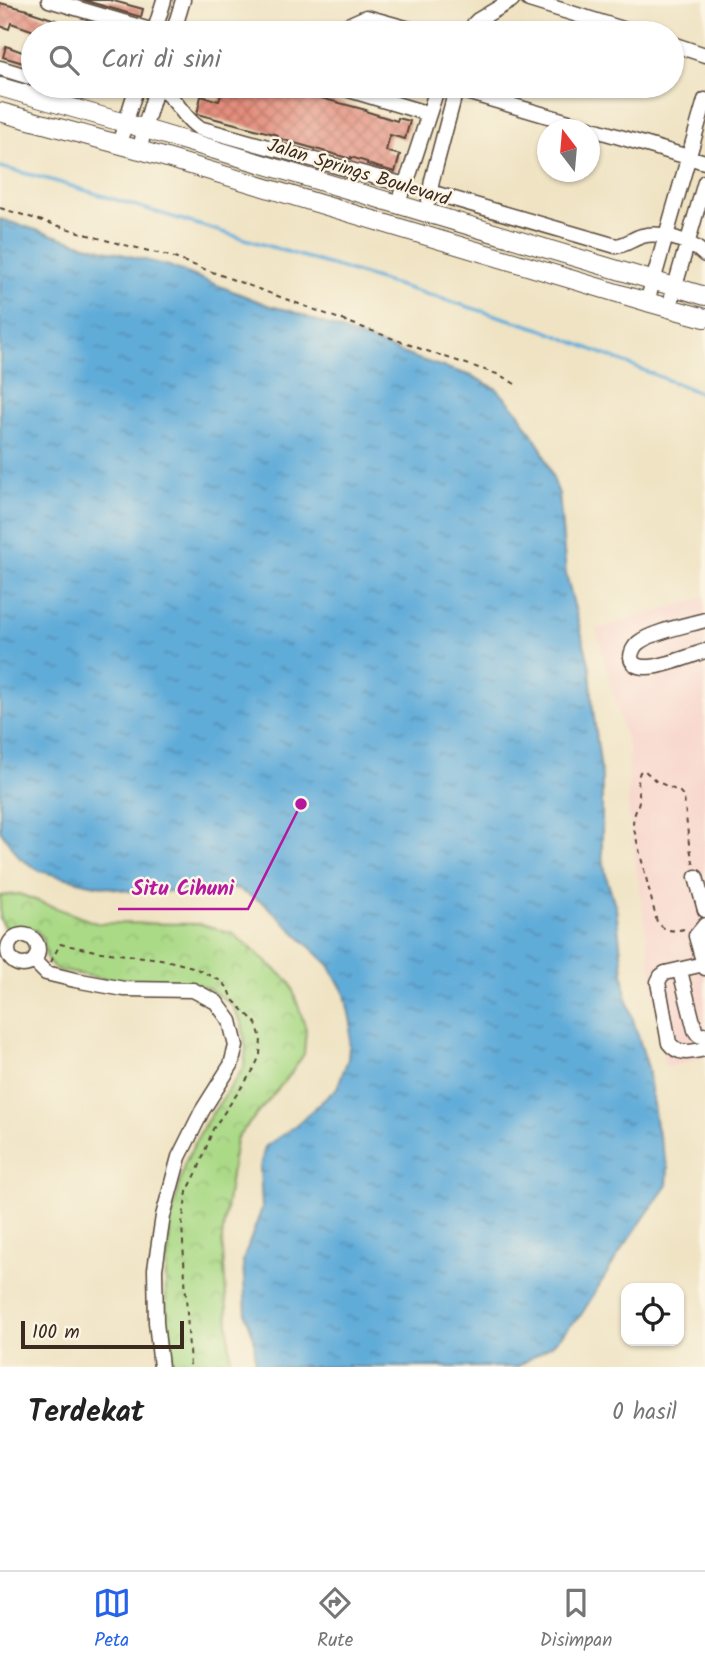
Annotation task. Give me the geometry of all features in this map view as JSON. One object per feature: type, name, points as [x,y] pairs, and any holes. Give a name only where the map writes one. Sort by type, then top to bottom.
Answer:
[{"type":"main road","name":"Jalan Springs Boulevard","points":[[0,87],[21,93]]},
{"type":"main road","name":"Jalan Springs Boulevard","points":[[38,98],[705,296]]},
{"type":"main road","points":[[0,112],[140,150],[705,318]]},
{"type":"street","points":[[49,0],[117,21]]},
{"type":"street","points":[[159,21],[164,0]]},
{"type":"street","points":[[177,21],[183,0]]},
{"type":"street","points":[[478,21],[512,0]]},
{"type":"street","points":[[529,0],[597,21]]},
{"type":"street","points":[[357,21],[366,17],[380,21]]},
{"type":"street","points":[[684,48],[705,55]]},
{"type":"street","points":[[0,68],[21,74]]},
{"type":"street","points":[[119,144],[133,98]]},
{"type":"street","points":[[140,150],[152,98]]},
{"type":"street","points":[[174,98],[186,117],[199,128],[405,185]]},
{"type":"street","points":[[376,98],[429,114]]},
{"type":"street","points":[[397,204],[434,98]]},
{"type":"street","points":[[426,213],[453,98]]},
{"type":"street","points":[[493,98],[705,162]]},
{"type":"street","points":[[648,302],[705,100]]},
{"type":"street","points":[[669,307],[705,182]]},
{"type":"street","points":[[430,192],[616,246],[650,234],[687,243],[705,255]]},
{"type":"street","points":[[705,620],[638,643],[632,650],[631,657],[638,667],[650,669],[705,651]]},
{"type":"street","points":[[696,877],[705,911]]},
{"type":"street","points":[[705,925],[696,936],[704,966],[665,974],[658,982],[669,1044],[674,1050],[681,1052],[705,1049]]},
{"type":"street","points":[[34,961],[46,973],[124,989],[193,990],[216,1002],[230,1021],[236,1046],[231,1065],[202,1111],[180,1157],[163,1216],[155,1269],[156,1322],[161,1367]]},
{"type":"street","points":[[680,971],[695,1030],[698,1035],[705,1035]]},
{"type":"path","points":[[0,208],[169,256],[421,349],[500,375],[515,384]]},
{"type":"path","points":[[686,928],[664,930],[657,922],[633,825],[639,798],[640,772],[644,770],[656,781],[680,792],[684,797],[696,877]]},
{"type":"path","points":[[46,973],[60,944],[161,959],[193,967],[221,981],[229,989],[233,1000],[256,1023],[261,1038],[260,1055],[254,1069],[213,1129],[187,1192],[182,1224],[190,1367]]},
{"type":"shaded area","points":[[705,597],[705,1057],[665,1068],[628,807],[629,752],[596,629]]},
{"type":"green space","points":[[19,894],[96,923],[200,924],[234,934],[290,982],[306,1029],[304,1054],[236,1139],[222,1238],[231,1367],[170,1367],[166,1331],[166,1271],[171,1222],[184,1165],[203,1127],[244,1067],[246,1049],[242,1023],[231,1004],[208,988],[185,982],[106,979],[57,970],[47,960],[43,939],[36,930],[19,927],[6,929],[0,919],[0,896]]},
{"type":"water","points":[[0,219],[82,244],[169,266],[270,306],[291,311],[418,359],[472,376],[497,389],[518,412],[542,450],[559,494],[566,574],[590,667],[602,778],[602,855],[616,908],[626,997],[648,1068],[656,1126],[668,1168],[667,1185],[620,1252],[581,1315],[553,1344],[517,1367],[256,1367],[254,1338],[246,1315],[243,1260],[262,1208],[260,1167],[265,1147],[296,1125],[337,1088],[348,1059],[351,1023],[345,994],[329,965],[264,903],[237,889],[140,893],[86,883],[40,871],[20,858],[0,830]]},
{"type":"building","points":[[83,0],[110,0],[143,9],[141,17]]},
{"type":"building","points":[[0,3],[58,21],[21,21],[21,26],[11,23],[9,29],[0,26]]},
{"type":"building","points":[[6,46],[21,52],[21,62],[3,57]]},
{"type":"building","points":[[201,98],[219,101],[220,98],[321,98],[397,121],[398,118],[410,121],[405,139],[390,135],[386,151],[400,155],[395,172],[351,157],[277,138],[278,135],[197,114]]},
{"type":"waterway","points":[[0,167],[51,180],[541,329],[705,395]]},
{"type":"place","name":"Situ Cihuni","points":[[301,804]]}]
